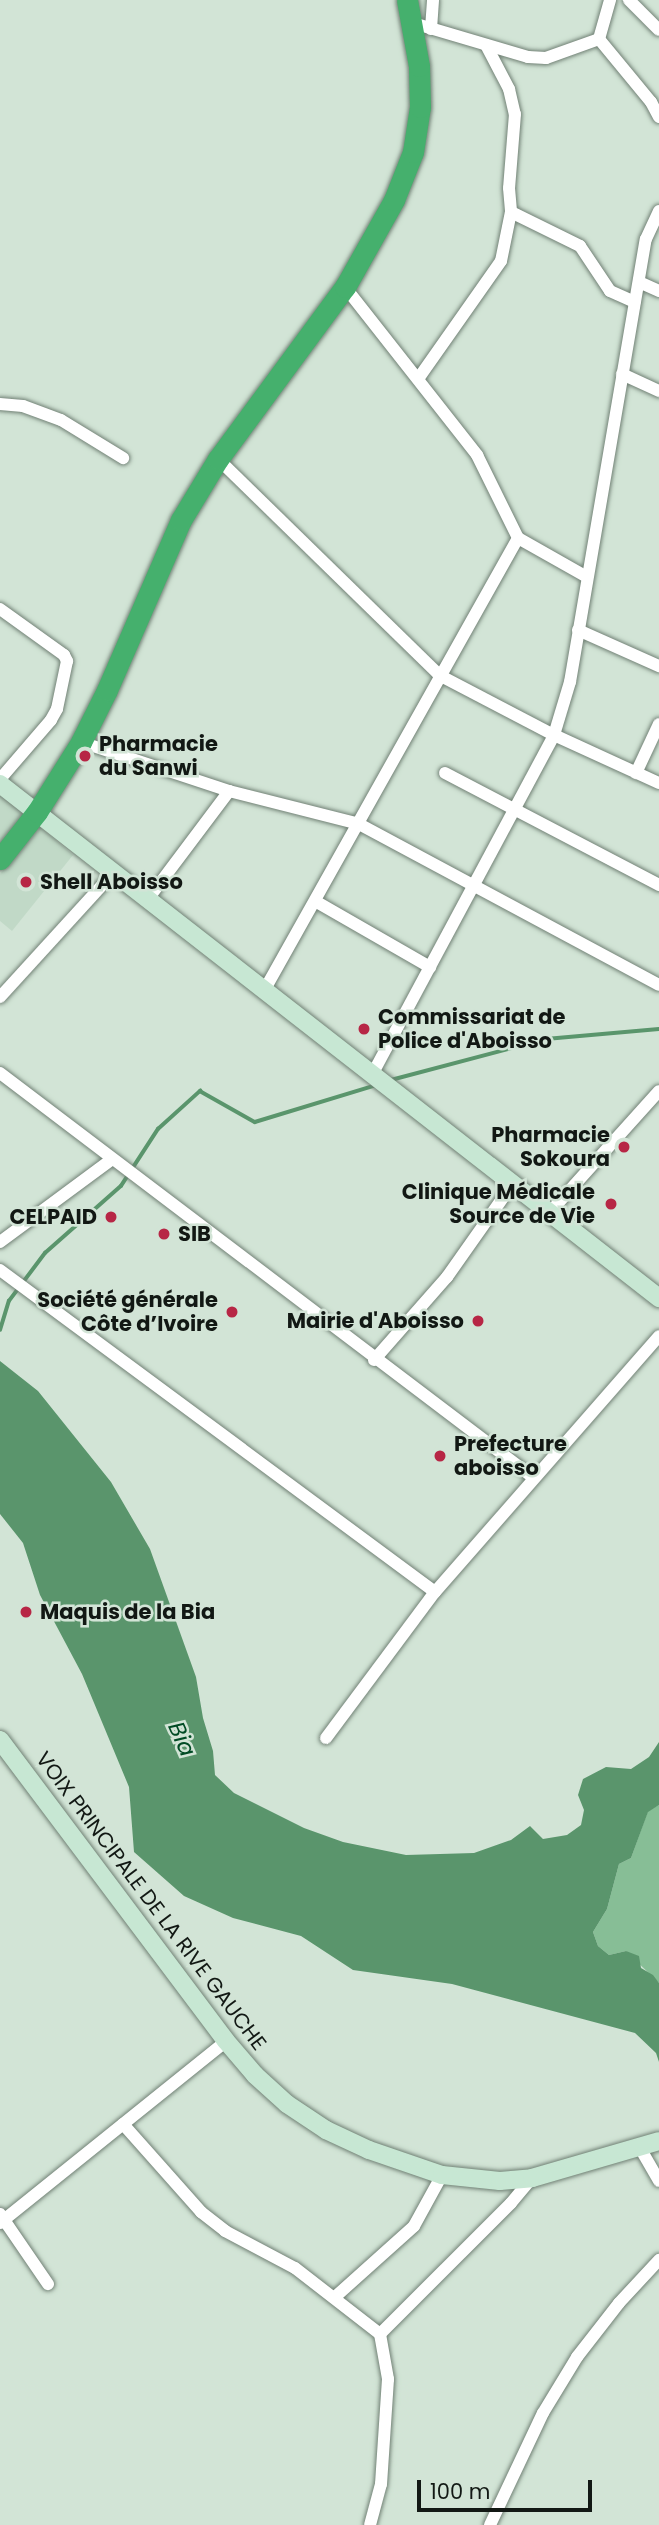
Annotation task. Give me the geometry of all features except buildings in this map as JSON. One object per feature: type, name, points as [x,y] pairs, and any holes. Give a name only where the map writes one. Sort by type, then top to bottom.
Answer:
[{"type":"highway","points":[[0,859],[37,812],[81,742],[128,645],[163,556],[181,520],[218,459],[345,287],[394,200],[413,152],[420,107],[422,26],[407,0]]},
{"type":"street","points":[[433,0],[422,26],[528,57],[546,58],[599,39]]},
{"type":"street","points":[[599,39],[610,0]]},
{"type":"street","points":[[629,0],[659,30]]},
{"type":"street","points":[[599,39],[651,102],[659,117]]},
{"type":"street","points":[[418,379],[501,261],[511,212],[509,188],[515,114],[509,89],[486,45]]},
{"type":"street","points":[[373,1073],[554,735],[570,682],[646,239],[659,211]]},
{"type":"street","points":[[511,212],[580,246],[603,284],[610,291],[635,302]]},
{"type":"street","points":[[639,282],[659,291]]},
{"type":"street","points":[[345,287],[477,455],[498,491],[518,538],[587,577]]},
{"type":"street","points":[[622,374],[659,391]]},
{"type":"street","points":[[0,404],[23,406],[61,421],[123,458]]},
{"type":"street","points":[[218,459],[439,675],[554,735],[659,783]]},
{"type":"street","points":[[265,989],[518,538]]},
{"type":"street","points":[[1,611],[65,655],[68,661],[57,709],[51,720],[0,781],[659,1298]]},
{"type":"street","points":[[578,630],[659,666]]},
{"type":"street","points":[[636,772],[659,724]]},
{"type":"street","points":[[81,742],[229,790],[359,824],[473,888],[659,985]]},
{"type":"street","points":[[445,774],[659,884]]},
{"type":"street","points":[[148,899],[229,790]]},
{"type":"street","points":[[0,997],[114,872]]},
{"type":"street","points":[[315,901],[430,967]]},
{"type":"street","points":[[0,1073],[374,1360],[534,1478]]},
{"type":"street","points":[[551,1211],[659,1091]]},
{"type":"street","points":[[0,1242],[112,1159]]},
{"type":"street","points":[[374,1360],[447,1277],[514,1182]]},
{"type":"street","points":[[0,1270],[435,1592]]},
{"type":"street","points":[[326,1738],[435,1592],[659,1336]]},
{"type":"street","name":"VOIX PRINCIPALE DE LA RIVE GAUCHE","points":[[0,1741],[226,2041],[279,2096],[326,2130],[369,2150],[442,2175],[500,2181],[532,2178],[659,2141]]},
{"type":"street","points":[[48,2284],[2,2218],[226,2041]]},
{"type":"street","points":[[123,2124],[201,2212],[225,2231],[295,2268],[380,2334],[388,2379],[381,2484],[370,2525]]},
{"type":"street","points":[[640,2148],[659,2181]]},
{"type":"street","points":[[335,2297],[414,2226],[442,2175]]},
{"type":"street","points":[[380,2334],[511,2203],[532,2178]]},
{"type":"street","points":[[490,2525],[543,2413],[577,2357],[619,2302],[659,2260]]},
{"type":"shaded area","points":[[0,791],[28,814],[0,849]]},
{"type":"shaded area","points":[[39,826],[73,855],[12,931],[0,921],[0,874]]},
{"type":"shaded area","points":[[659,1805],[659,1983],[626,1951],[609,1955],[598,1946],[593,1932],[607,1909],[619,1864],[631,1858],[648,1811]]},
{"type":"water","name":"Bia","points":[[0,1361],[38,1391],[111,1482],[150,1549],[196,1677],[203,1718],[213,1751],[215,1775],[234,1793],[304,1828],[343,1842],[406,1855],[474,1853],[511,1840],[530,1826],[543,1839],[567,1835],[581,1825],[584,1810],[578,1795],[583,1779],[606,1767],[631,1769],[649,1757],[659,1742],[659,1805],[648,1812],[631,1858],[619,1864],[607,1909],[593,1932],[598,1946],[609,1955],[626,1951],[639,1956],[641,1968],[653,1975],[659,1983],[659,2062],[656,2053],[635,2033],[452,1984],[353,1970],[301,1936],[233,1918],[184,1896],[134,1852],[129,1787],[82,1674],[40,1595],[23,1543],[0,1514]]},
{"type":"waterway","points":[[391,1080],[546,1039],[659,1029]]},
{"type":"waterway","points":[[0,1330],[9,1301],[45,1253],[121,1186],[158,1129],[200,1091],[255,1122],[377,1085]]},
{"type":"place","name":"Pharmacie du Sanwi","points":[[85,756]]},
{"type":"place","name":"Shell Aboisso","points":[[26,882]]},
{"type":"place","name":"Commissariat de Police d'Aboisso","points":[[364,1029]]},
{"type":"place","name":"Pharmacie Sokoura","points":[[624,1147]]},
{"type":"place","name":"Clinique Médicale Source de Vie","points":[[611,1204]]},
{"type":"place","name":"CELPAID","points":[[111,1217]]},
{"type":"place","name":"SIB","points":[[164,1234]]},
{"type":"place","name":"Société générale Côte d’Ivoire","points":[[232,1312]]},
{"type":"place","name":"Mairie d'Aboisso","points":[[478,1321]]},
{"type":"place","name":"Prefecture aboisso","points":[[440,1456]]},
{"type":"place","name":"Maquis de la Bia","points":[[26,1612]]}]
